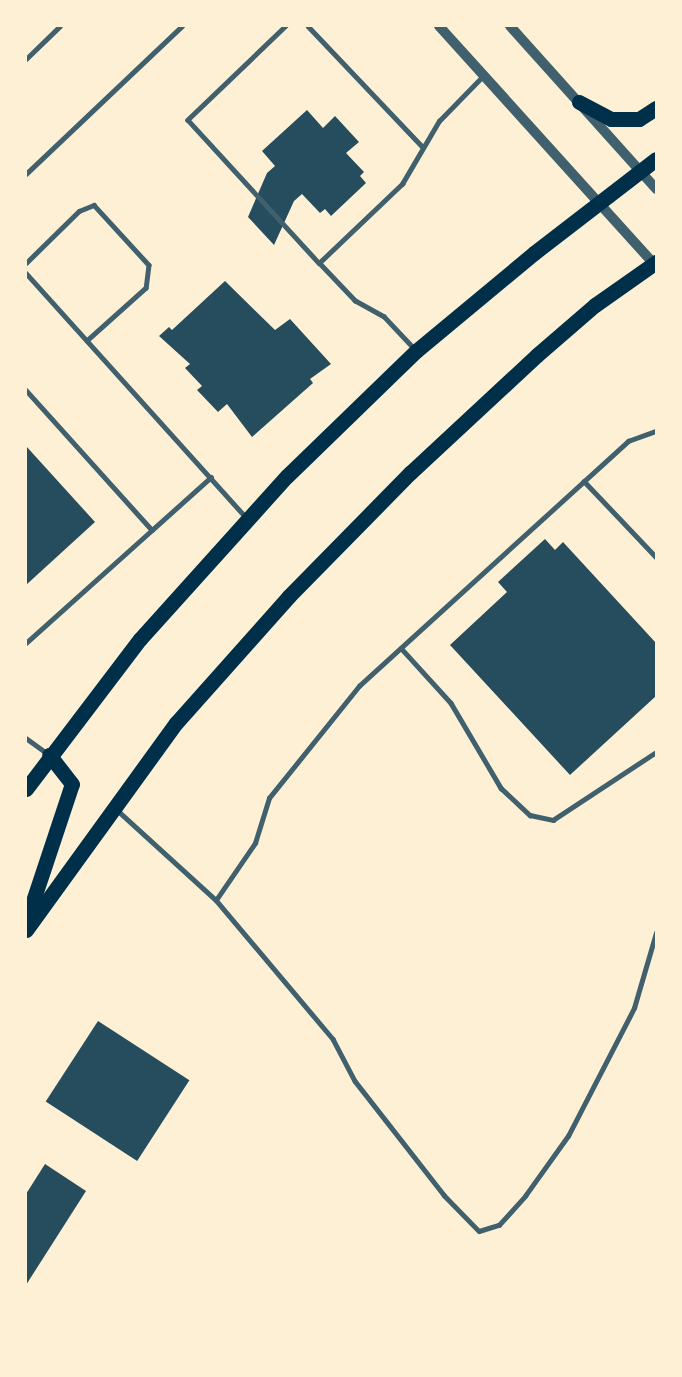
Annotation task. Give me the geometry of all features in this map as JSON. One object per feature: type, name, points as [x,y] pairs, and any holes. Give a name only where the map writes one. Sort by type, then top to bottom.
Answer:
[{"type":"main road","points":[[579,102],[611,119],[639,118],[657,108]]},
{"type":"main road","points":[[26,789],[49,755],[140,639],[248,519],[416,351],[640,170],[657,159]]},
{"type":"main road","points":[[26,930],[176,723],[364,518],[537,355],[595,305],[656,264]]},
{"type":"main road","points":[[26,925],[72,784],[49,755]]},
{"type":"street","points":[[439,26],[656,264]]},
{"type":"street","points":[[510,26],[657,189]]},
{"type":"lane","points":[[26,58],[60,26]]},
{"type":"lane","points":[[26,174],[182,26]]},
{"type":"lane","points":[[286,26],[188,120],[356,301],[384,317],[416,351]]},
{"type":"lane","points":[[308,26],[422,146]]},
{"type":"lane","points":[[319,263],[402,184],[422,146],[439,121],[484,75]]},
{"type":"lane","points":[[26,264],[79,211],[94,205],[148,265],[146,288],[87,341]]},
{"type":"lane","points":[[26,273],[248,519]]},
{"type":"lane","points":[[26,390],[152,530]]},
{"type":"lane","points":[[216,900],[255,843],[269,798],[359,686],[628,441],[657,431]]},
{"type":"lane","points":[[26,643],[211,477]]},
{"type":"lane","points":[[584,481],[657,557]]},
{"type":"lane","points":[[401,648],[451,703],[501,788],[530,815],[553,820],[657,752]]},
{"type":"lane","points":[[26,738],[49,755]]},
{"type":"lane","points":[[114,807],[216,900],[333,1039],[355,1081],[444,1195],[479,1231],[499,1225],[525,1196],[568,1136],[634,1008],[657,933]]},
{"type":"building","points":[[307,110],[323,128],[335,116],[359,142],[346,153],[364,172],[360,176],[366,183],[331,216],[325,209],[320,213],[302,194],[294,201],[274,245],[248,217],[267,173],[275,166],[262,151]]},
{"type":"building","points":[[225,281],[275,330],[290,319],[331,364],[310,379],[313,383],[252,437],[227,404],[218,412],[197,390],[202,386],[185,368],[190,364],[159,336],[169,327],[172,330]]},
{"type":"building","points":[[26,446],[95,522],[26,585]]},
{"type":"building","points":[[545,539],[555,550],[563,542],[656,643],[656,696],[570,775],[450,645],[507,592],[498,582]]},
{"type":"building","points":[[98,1021],[189,1080],[137,1161],[46,1102]]},
{"type":"building","points":[[45,1164],[86,1191],[26,1285],[26,1194]]}]
